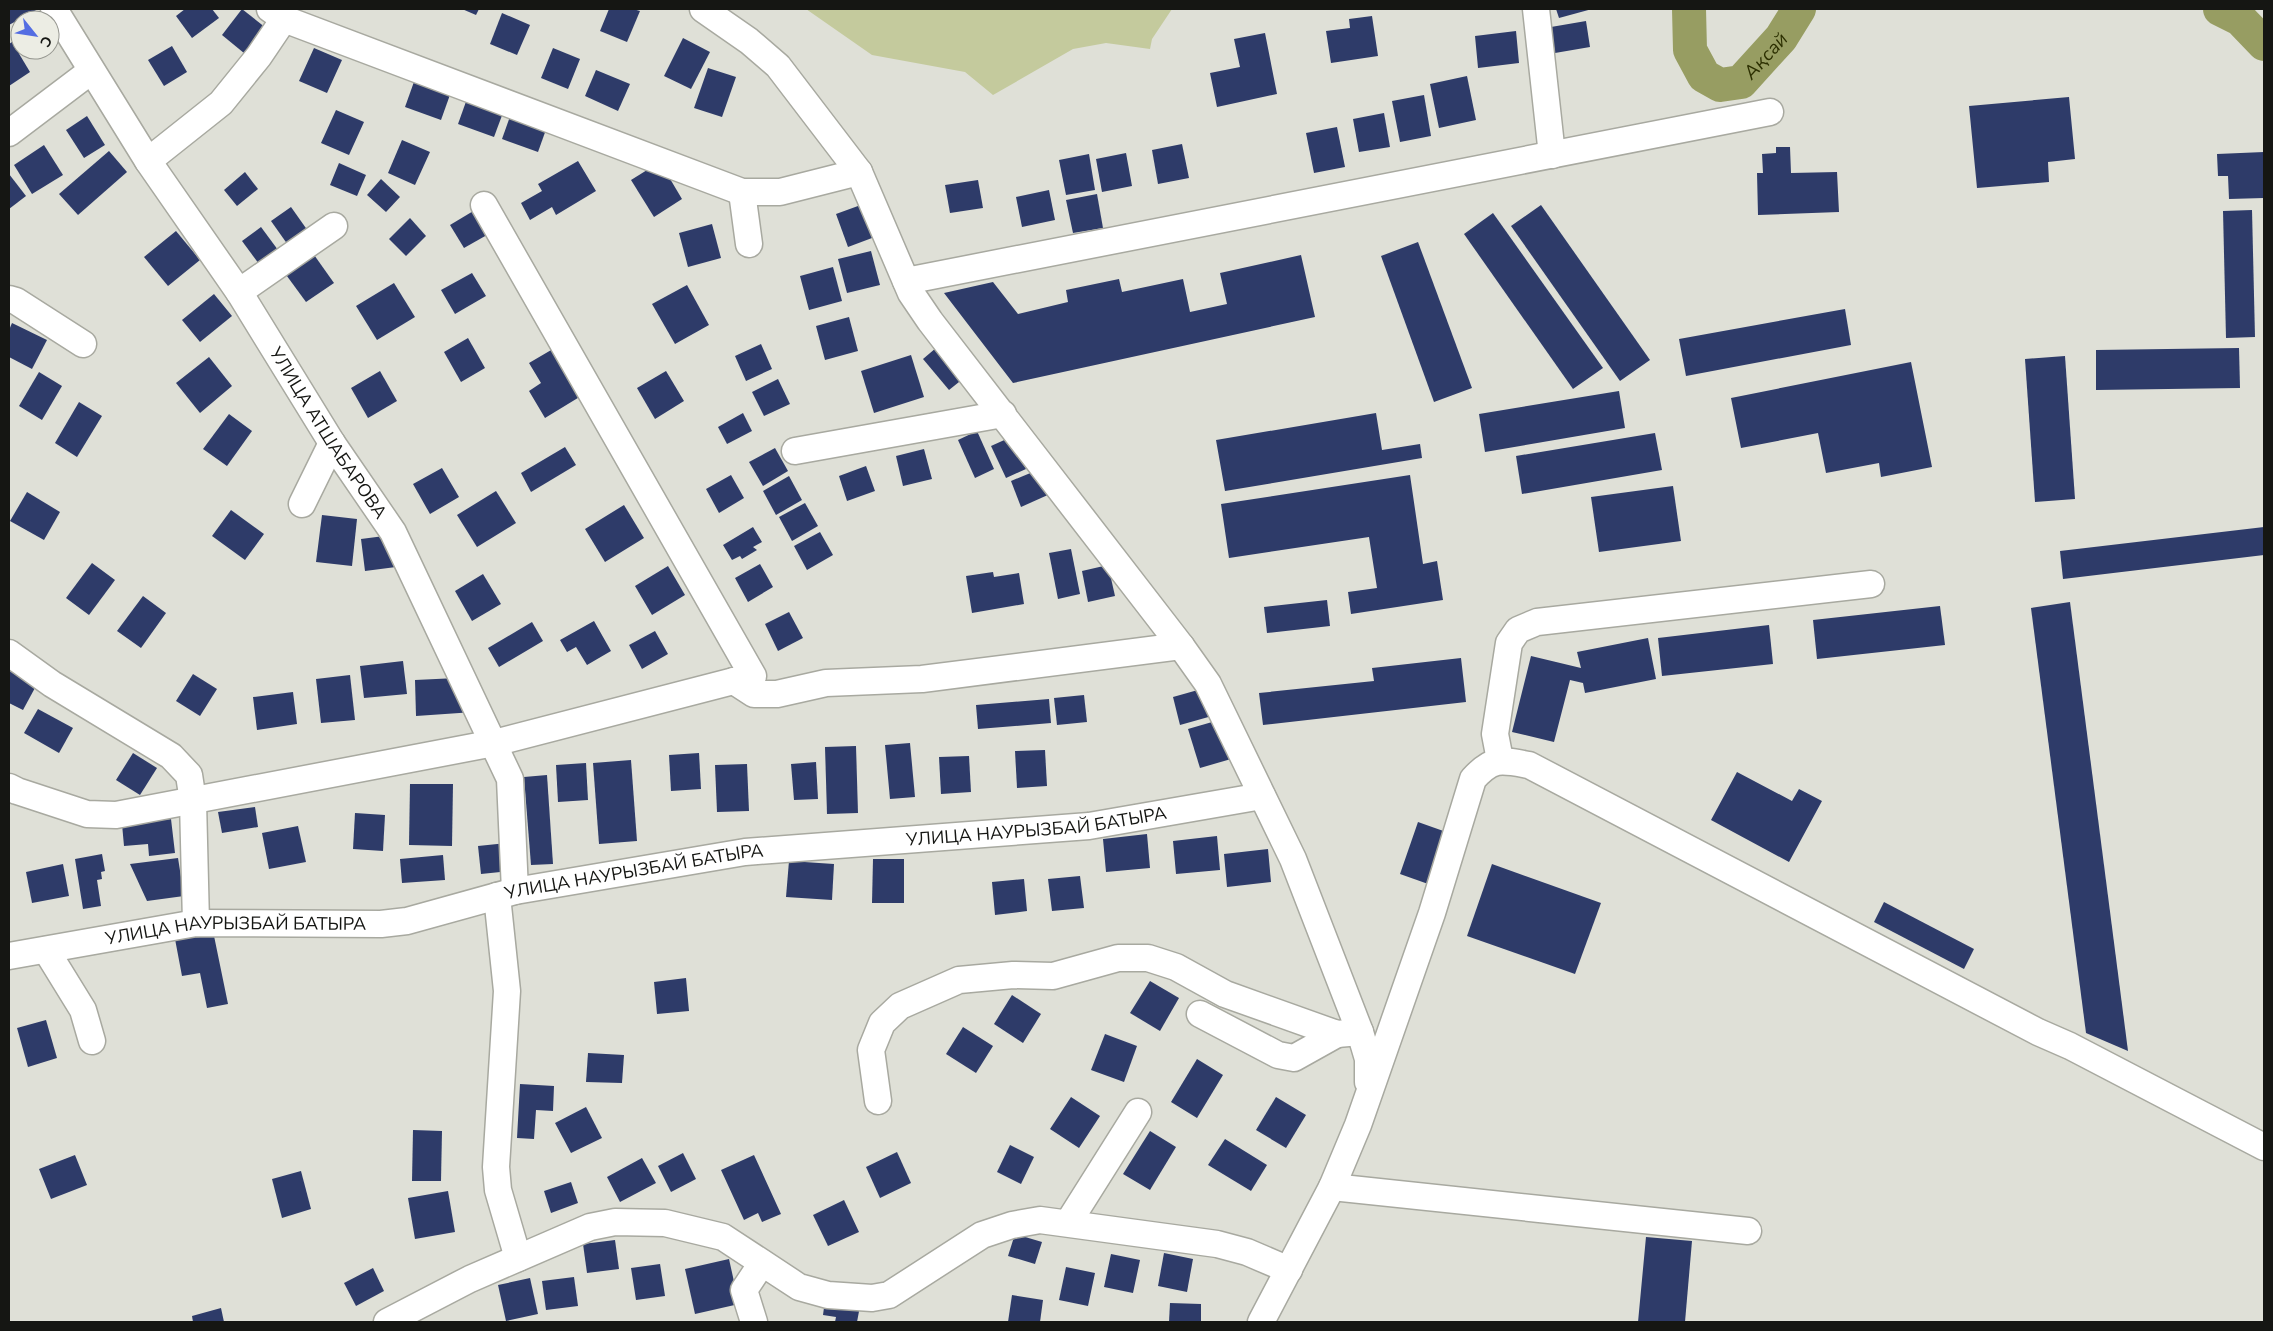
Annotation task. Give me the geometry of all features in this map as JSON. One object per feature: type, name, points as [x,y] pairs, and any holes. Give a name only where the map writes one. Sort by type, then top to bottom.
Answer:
[{"type":"street","name":"УЛИЦА АТШАБАРОВА","points":[[54,9],[148,161],[239,292],[332,443],[393,532],[510,779],[506,894],[507,991],[496,1167],[498,1190],[518,1258]]},
{"type":"street","points":[[703,9],[749,41],[778,66],[859,172],[911,293],[930,321],[1181,646],[1208,684],[1293,859],[1349,1033],[1368,1059],[1369,1091]]},
{"type":"street","points":[[1536,9],[1552,155]]},
{"type":"street","points":[[148,161],[221,103],[259,56],[278,14],[742,192],[780,192],[859,172]]},
{"type":"street","points":[[9,133],[91,71]]},
{"type":"street","points":[[906,281],[1770,112]]},
{"type":"street","points":[[742,192],[749,244]]},
{"type":"street","points":[[9,787],[17,792],[87,814],[116,816],[494,743],[753,676],[484,205]]},
{"type":"street","points":[[239,292],[334,226]]},
{"type":"street","points":[[9,299],[16,301],[83,344]]},
{"type":"street","points":[[794,451],[1003,414]]},
{"type":"street","points":[[302,504],[332,443]]},
{"type":"street","points":[[1500,760],[1495,734],[1509,643],[1518,630],[1536,622],[1871,584]]},
{"type":"street","points":[[734,681],[754,694],[777,694],[826,683],[922,679],[1181,646]]},
{"type":"street","points":[[9,653],[52,684],[171,756],[189,775],[193,801],[196,923]]},
{"type":"street","points":[[1261,1322],[1332,1187],[1358,1125],[1432,913],[1474,780],[1486,765],[1500,760],[1529,765],[2038,1032],[2070,1046],[2264,1147]]},
{"type":"street","name":"УЛИЦА НАУРЫЗБАЙ БАТЫРА","points":[[9,956],[196,923],[381,924],[407,921],[506,894],[745,852],[1089,826],[1262,796]]},
{"type":"street","points":[[46,950],[83,1010],[92,1041]]},
{"type":"street","points":[[878,1101],[871,1050],[882,1023],[900,1006],[959,980],[1012,975],[1053,976],[1118,958],[1148,958],[1176,968],[1225,994],[1349,1033]]},
{"type":"street","points":[[1200,1014],[1278,1055],[1294,1058],[1349,1033]]},
{"type":"street","points":[[1068,1224],[1138,1112]]},
{"type":"street","points":[[1332,1187],[1748,1231]]},
{"type":"street","points":[[387,1322],[470,1278],[590,1227],[615,1222],[665,1223],[722,1237],[799,1287],[828,1295],[872,1298],[889,1294],[982,1236],[1012,1225],[1040,1220],[1217,1244],[1247,1252],[1289,1270]]},
{"type":"street","points":[[754,1322],[744,1290],[762,1263]]},
{"type":"green space","points":[[806,9],[1172,9],[1152,39],[1150,49],[1106,43],[1073,49],[993,95],[965,72],[872,55]]},
{"type":"building","points":[[9,9],[38,9],[10,10],[9,25]]},
{"type":"building","points":[[185,9],[212,9],[219,18],[192,38],[176,16]]},
{"type":"building","points":[[242,9],[271,32],[250,58],[222,35]]},
{"type":"building","points":[[462,9],[479,9],[476,15]]},
{"type":"building","points":[[609,9],[633,9],[640,11],[627,42],[600,31]]},
{"type":"building","points":[[1556,9],[1592,9],[1559,18]]},
{"type":"building","points":[[502,13],[530,25],[517,55],[490,44]]},
{"type":"building","points":[[1372,16],[1378,56],[1331,63],[1326,31],[1350,28],[1349,19]]},
{"type":"building","points":[[1586,21],[1590,47],[1555,53],[1551,27]]},
{"type":"building","points":[[1516,31],[1519,63],[1478,68],[1475,36]]},
{"type":"building","points":[[1265,33],[1277,94],[1217,107],[1210,73],[1240,67],[1234,39]]},
{"type":"building","points":[[683,38],[710,52],[691,89],[664,76]]},
{"type":"building","points":[[9,44],[10,60],[23,60],[30,72],[9,86]]},
{"type":"building","points":[[172,46],[187,72],[164,86],[148,60]]},
{"type":"building","points":[[314,48],[342,60],[327,93],[299,81]]},
{"type":"building","points":[[553,48],[580,59],[568,89],[541,78]]},
{"type":"building","points":[[708,68],[736,77],[722,117],[694,108]]},
{"type":"building","points":[[596,70],[630,84],[618,111],[585,96]]},
{"type":"building","points":[[1467,76],[1476,120],[1439,128],[1430,84]]},
{"type":"building","points":[[415,79],[451,92],[441,120],[405,107]]},
{"type":"building","points":[[1424,95],[1431,136],[1400,142],[1392,101]]},
{"type":"building","points":[[468,96],[504,110],[494,137],[458,124]]},
{"type":"building","points":[[2069,97],[2075,159],[2048,162],[2049,182],[1977,188],[1969,106]]},
{"type":"building","points":[[336,110],[364,122],[349,155],[321,143]]},
{"type":"building","points":[[512,111],[548,124],[538,152],[502,139]]},
{"type":"building","points":[[1384,113],[1390,147],[1359,152],[1353,119]]},
{"type":"building","points":[[87,116],[105,145],[84,158],[66,130]]},
{"type":"building","points":[[1337,127],[1345,167],[1314,173],[1306,133]]},
{"type":"building","points":[[402,140],[430,152],[415,185],[388,173]]},
{"type":"building","points":[[1182,144],[1189,178],[1158,184],[1152,150]]},
{"type":"building","points":[[44,145],[63,175],[32,194],[14,165]]},
{"type":"building","points":[[1776,147],[1790,147],[1791,173],[1837,172],[1839,212],[1758,215],[1757,173],[1763,173],[1762,154],[1776,153]]},
{"type":"building","points":[[109,151],[127,172],[78,215],[59,194]]},
{"type":"building","points":[[2264,152],[2264,198],[2229,199],[2228,176],[2218,176],[2217,154]]},
{"type":"building","points":[[1126,153],[1132,186],[1102,192],[1096,159]]},
{"type":"building","points":[[1089,154],[1095,190],[1066,195],[1059,160]]},
{"type":"building","points":[[578,161],[596,191],[556,215],[552,207],[530,220],[521,203],[542,191],[538,184]]},
{"type":"building","points":[[660,162],[682,199],[654,217],[631,180]]},
{"type":"building","points":[[339,163],[366,175],[357,196],[330,185]]},
{"type":"building","points":[[245,172],[258,189],[237,206],[224,190]]},
{"type":"building","points":[[9,174],[26,196],[9,209]]},
{"type":"building","points":[[381,179],[400,197],[386,212],[367,195]]},
{"type":"building","points":[[978,180],[983,208],[950,213],[945,185]]},
{"type":"building","points":[[1049,190],[1055,220],[1022,227],[1016,197]]},
{"type":"building","points":[[1097,194],[1103,228],[1073,233],[1066,200]]},
{"type":"building","points":[[869,202],[880,235],[848,247],[836,214]]},
{"type":"building","points":[[1541,205],[1650,360],[1620,381],[1511,226]]},
{"type":"building","points":[[291,207],[308,231],[288,245],[271,221]]},
{"type":"building","points":[[480,207],[494,231],[464,248],[450,225]]},
{"type":"building","points":[[2252,210],[2255,337],[2226,338],[2223,211]]},
{"type":"building","points":[[1493,213],[1603,368],[1573,389],[1464,234]]},
{"type":"building","points":[[410,218],[426,236],[406,256],[389,239]]},
{"type":"building","points":[[712,224],[721,258],[688,267],[679,233]]},
{"type":"building","points":[[261,227],[278,250],[259,264],[242,241]]},
{"type":"building","points":[[176,231],[200,260],[168,286],[144,257]]},
{"type":"building","points":[[1418,242],[1472,388],[1434,402],[1381,256]]},
{"type":"building","points":[[871,251],[880,285],[847,293],[838,259]]},
{"type":"building","points":[[312,252],[334,283],[306,302],[284,272]]},
{"type":"building","points":[[1301,255],[1315,317],[1013,383],[944,293],[993,282],[1018,314],[1068,302],[1066,290],[1119,279],[1122,292],[1183,279],[1190,312],[1227,304],[1220,273]]},
{"type":"building","points":[[833,267],[842,301],[809,310],[800,276]]},
{"type":"building","points":[[472,273],[486,296],[455,314],[441,290]]},
{"type":"building","points":[[394,283],[415,317],[377,340],[356,306]]},
{"type":"building","points":[[687,285],[709,325],[675,344],[652,304]]},
{"type":"building","points":[[214,294],[232,316],[200,342],[182,320]]},
{"type":"building","points":[[1845,309],[1851,345],[1686,376],[1679,339]]},
{"type":"building","points":[[849,317],[858,351],[825,360],[816,326]]},
{"type":"building","points":[[12,323],[47,340],[32,369],[9,357],[9,330]]},
{"type":"building","points":[[468,338],[485,368],[461,382],[444,352]]},
{"type":"building","points":[[943,342],[969,374],[949,390],[923,359]]},
{"type":"building","points":[[761,344],[772,369],[746,381],[735,356]]},
{"type":"building","points":[[558,346],[586,393],[545,418],[529,391],[541,383],[529,363]]},
{"type":"building","points":[[2239,348],[2240,388],[2096,390],[2096,350]]},
{"type":"building","points":[[911,355],[924,397],[874,413],[861,371]]},
{"type":"building","points":[[2065,356],[2075,499],[2035,502],[2025,359]]},
{"type":"building","points":[[209,357],[232,386],[200,413],[176,383]]},
{"type":"building","points":[[1911,362],[1932,467],[1881,477],[1879,463],[1826,473],[1818,433],[1741,448],[1731,398]]},
{"type":"building","points":[[380,371],[397,401],[368,418],[351,388]]},
{"type":"building","points":[[666,371],[684,401],[655,419],[637,388]]},
{"type":"building","points":[[39,372],[62,386],[42,420],[19,406]]},
{"type":"building","points":[[778,379],[790,404],[764,416],[752,392]]},
{"type":"building","points":[[1619,391],[1625,428],[1485,452],[1479,414]]},
{"type":"building","points":[[79,402],[102,416],[77,457],[55,443]]},
{"type":"building","points":[[743,413],[752,431],[727,444],[718,427]]},
{"type":"building","points":[[1376,413],[1382,450],[1420,444],[1422,458],[1225,491],[1216,440]]},
{"type":"building","points":[[229,414],[252,431],[227,466],[203,449]]},
{"type":"building","points":[[977,431],[994,469],[975,478],[958,440]]},
{"type":"building","points":[[1655,433],[1662,470],[1522,494],[1516,456]]},
{"type":"building","points":[[1011,437],[1026,469],[1006,478],[991,446]]},
{"type":"building","points":[[565,447],[576,465],[531,492],[521,473]]},
{"type":"building","points":[[775,448],[788,471],[763,486],[749,462]]},
{"type":"building","points":[[924,449],[932,479],[903,486],[896,456]]},
{"type":"building","points":[[866,466],[875,491],[847,501],[839,476]]},
{"type":"building","points":[[442,468],[459,497],[430,514],[413,484]]},
{"type":"building","points":[[1040,469],[1050,494],[1021,507],[1011,481]]},
{"type":"building","points":[[731,475],[744,498],[719,513],[706,489]]},
{"type":"building","points":[[1410,475],[1423,564],[1437,561],[1443,600],[1351,614],[1348,592],[1377,588],[1369,537],[1229,558],[1221,504]]},
{"type":"building","points":[[789,476],[802,500],[776,515],[763,491]]},
{"type":"building","points":[[1673,486],[1681,541],[1599,552],[1591,497]]},
{"type":"building","points":[[496,491],[516,523],[477,547],[457,515]]},
{"type":"building","points":[[27,492],[60,512],[44,540],[10,521]]},
{"type":"building","points":[[805,503],[818,526],[792,541],[779,517]]},
{"type":"building","points":[[624,505],[644,538],[605,562],[585,529]]},
{"type":"building","points":[[231,510],[264,534],[245,560],[212,536]]},
{"type":"building","points":[[322,515],[357,519],[352,566],[316,562]]},
{"type":"building","points":[[753,527],[762,542],[753,547],[757,550],[742,559],[740,556],[732,560],[723,545]]},
{"type":"building","points":[[2264,527],[2264,555],[2063,579],[2060,551]]},
{"type":"building","points":[[820,532],[833,555],[807,570],[794,546]]},
{"type":"building","points":[[392,535],[396,567],[365,571],[361,539]]},
{"type":"building","points":[[1071,549],[1080,594],[1058,599],[1049,553]]},
{"type":"building","points":[[92,563],[115,580],[89,615],[66,598]]},
{"type":"building","points":[[760,564],[773,587],[748,602],[735,578]]},
{"type":"building","points":[[1108,565],[1115,596],[1088,602],[1082,571]]},
{"type":"building","points":[[668,566],[685,595],[652,615],[635,586]]},
{"type":"building","points":[[993,572],[994,577],[1019,573],[1024,604],[972,613],[966,576]]},
{"type":"building","points":[[483,574],[501,604],[472,621],[455,591]]},
{"type":"building","points":[[143,596],[166,613],[141,648],[117,631]]},
{"type":"building","points":[[1327,600],[1330,626],[1267,633],[1264,607]]},
{"type":"building","points":[[2070,602],[2128,1051],[2086,1033],[2031,608]]},
{"type":"building","points":[[1940,606],[1945,645],[1817,659],[1813,620]]},
{"type":"building","points":[[789,612],[803,638],[778,651],[765,624]]},
{"type":"building","points":[[594,621],[611,651],[587,665],[576,647],[567,652],[560,640]]},
{"type":"building","points":[[532,622],[543,641],[499,667],[488,648]]},
{"type":"building","points":[[1769,625],[1773,664],[1662,676],[1658,638]]},
{"type":"building","points":[[655,631],[668,654],[642,669],[629,645]]},
{"type":"building","points":[[1648,638],[1656,679],[1585,693],[1583,683],[1570,680],[1554,742],[1512,732],[1531,656],[1581,668],[1577,652]]},
{"type":"building","points":[[1461,658],[1466,702],[1263,725],[1259,693],[1374,681],[1372,668]]},
{"type":"building","points":[[403,661],[407,694],[364,698],[360,666]]},
{"type":"building","points":[[9,670],[36,686],[23,710],[9,703]]},
{"type":"building","points":[[193,674],[217,689],[200,716],[176,701]]},
{"type":"building","points":[[350,675],[355,720],[321,723],[316,679]]},
{"type":"building","points":[[457,678],[474,712],[416,716],[415,680]]},
{"type":"building","points":[[1205,688],[1212,716],[1180,725],[1173,697]]},
{"type":"building","points":[[293,692],[297,724],[257,730],[253,697]]},
{"type":"building","points":[[1084,695],[1087,722],[1057,725],[1054,698]]},
{"type":"building","points":[[1049,699],[1051,723],[978,729],[976,705]]},
{"type":"building","points":[[38,709],[73,728],[59,753],[24,733]]},
{"type":"building","points":[[1219,720],[1231,759],[1200,768],[1188,729]]},
{"type":"building","points":[[910,743],[915,797],[890,799],[885,745]]},
{"type":"building","points":[[856,746],[858,813],[827,814],[825,747]]},
{"type":"building","points":[[1045,750],[1047,786],[1017,788],[1015,751]]},
{"type":"building","points":[[133,753],[157,768],[140,795],[116,780]]},
{"type":"building","points":[[699,753],[701,789],[671,791],[669,755]]},
{"type":"building","points":[[969,756],[971,792],[941,794],[939,757]]},
{"type":"building","points":[[631,760],[637,841],[599,844],[593,763]]},
{"type":"building","points":[[816,762],[818,799],[794,800],[791,764]]},
{"type":"building","points":[[586,763],[588,800],[558,802],[556,765]]},
{"type":"building","points":[[747,764],[749,811],[717,812],[715,765]]},
{"type":"building","points":[[1737,772],[1792,801],[1799,789],[1822,801],[1789,862],[1711,820]]},
{"type":"building","points":[[547,775],[553,864],[531,865],[524,777]]},
{"type":"building","points":[[410,784],[453,784],[452,846],[409,845]]},
{"type":"building","points":[[255,807],[258,827],[222,833],[218,812]]},
{"type":"building","points":[[355,813],[385,815],[383,851],[353,849]]},
{"type":"building","points":[[171,819],[175,853],[149,856],[148,844],[124,846],[122,824]]},
{"type":"building","points":[[1418,822],[1449,833],[1431,885],[1400,874]]},
{"type":"building","points":[[298,826],[306,862],[269,869],[262,833]]},
{"type":"building","points":[[1147,834],[1150,868],[1106,872],[1103,839]]},
{"type":"building","points":[[1217,836],[1220,870],[1176,874],[1173,841]]},
{"type":"building","points":[[507,843],[510,871],[481,874],[478,846]]},
{"type":"building","points":[[1268,849],[1271,882],[1227,887],[1224,854]]},
{"type":"building","points":[[102,854],[105,871],[101,872],[102,879],[97,880],[101,906],[83,909],[75,859]]},
{"type":"building","points":[[443,855],[445,880],[402,883],[400,859]]},
{"type":"building","points":[[178,858],[184,896],[147,901],[130,864]]},
{"type":"building","points":[[873,859],[904,859],[904,903],[872,903]]},
{"type":"building","points":[[789,861],[834,864],[832,900],[786,897]]},
{"type":"building","points":[[63,864],[69,896],[32,903],[26,872]]},
{"type":"building","points":[[1492,864],[1601,903],[1575,974],[1467,936]]},
{"type":"building","points":[[1080,876],[1084,908],[1052,911],[1048,879]]},
{"type":"building","points":[[1024,879],[1027,911],[995,915],[992,882]]},
{"type":"building","points":[[1884,902],[1974,949],[1964,969],[1874,922]]},
{"type":"building","points":[[213,931],[228,1004],[207,1008],[200,973],[182,976],[175,939]]},
{"type":"building","points":[[686,978],[689,1011],[657,1014],[654,982]]},
{"type":"building","points":[[1150,981],[1179,998],[1160,1031],[1130,1013]]},
{"type":"building","points":[[1012,995],[1041,1014],[1023,1043],[994,1024]]},
{"type":"building","points":[[46,1020],[57,1058],[28,1067],[17,1028]]},
{"type":"building","points":[[963,1027],[993,1046],[976,1073],[946,1054]]},
{"type":"building","points":[[1105,1034],[1137,1046],[1124,1082],[1091,1070]]},
{"type":"building","points":[[588,1053],[624,1055],[622,1083],[586,1082]]},
{"type":"building","points":[[1197,1059],[1223,1075],[1197,1118],[1171,1102]]},
{"type":"building","points":[[520,1084],[554,1086],[553,1111],[536,1110],[534,1139],[517,1138]]},
{"type":"building","points":[[1071,1097],[1100,1116],[1079,1148],[1050,1129]]},
{"type":"building","points":[[1276,1097],[1306,1115],[1286,1148],[1256,1130]]},
{"type":"building","points":[[586,1107],[602,1138],[571,1153],[555,1123]]},
{"type":"building","points":[[413,1130],[442,1131],[441,1181],[412,1181]]},
{"type":"building","points":[[1150,1131],[1176,1147],[1150,1190],[1123,1174]]},
{"type":"building","points":[[1225,1139],[1267,1165],[1251,1191],[1208,1165]]},
{"type":"building","points":[[1010,1145],[1034,1157],[1021,1184],[997,1172]]},
{"type":"building","points":[[897,1152],[911,1183],[880,1198],[866,1167]]},
{"type":"building","points":[[683,1153],[696,1179],[671,1192],[658,1166]]},
{"type":"building","points":[[75,1155],[87,1185],[51,1199],[39,1169]]},
{"type":"building","points":[[754,1155],[781,1214],[762,1222],[758,1213],[744,1220],[721,1170]]},
{"type":"building","points":[[642,1158],[656,1183],[620,1202],[607,1177]]},
{"type":"building","points":[[301,1171],[311,1209],[282,1218],[272,1179]]},
{"type":"building","points":[[571,1182],[578,1203],[551,1213],[544,1191]]},
{"type":"building","points":[[448,1191],[455,1232],[415,1239],[408,1198]]},
{"type":"building","points":[[844,1200],[859,1232],[828,1246],[813,1215]]},
{"type":"building","points":[[1015,1234],[1042,1242],[1035,1264],[1008,1256]]},
{"type":"building","points":[[1646,1237],[1692,1241],[1685,1322],[1638,1322]]},
{"type":"building","points":[[615,1240],[619,1269],[587,1273],[583,1244]]},
{"type":"building","points":[[1164,1253],[1193,1259],[1187,1292],[1158,1286]]},
{"type":"building","points":[[1111,1254],[1140,1260],[1133,1293],[1104,1287]]},
{"type":"building","points":[[729,1259],[739,1304],[695,1314],[685,1269]]},
{"type":"building","points":[[660,1264],[665,1296],[636,1300],[631,1268]]},
{"type":"building","points":[[1066,1267],[1095,1273],[1088,1306],[1059,1300]]},
{"type":"building","points":[[373,1268],[384,1291],[356,1306],[344,1283]]},
{"type":"building","points":[[574,1277],[578,1306],[546,1310],[542,1281]]},
{"type":"building","points":[[530,1278],[538,1314],[506,1321],[498,1285]]},
{"type":"building","points":[[1012,1295],[1043,1300],[1040,1322],[1008,1322]]},
{"type":"building","points":[[825,1300],[860,1306],[857,1322],[835,1322],[836,1317],[823,1315]]},
{"type":"building","points":[[1170,1303],[1201,1304],[1201,1322],[1169,1322]]},
{"type":"building","points":[[221,1308],[224,1322],[193,1322],[192,1316]]},
{"type":"waterway","name":"Ақсай","points":[[1689,9],[1690,50],[1704,76],[1720,85],[1741,82],[1781,38],[1799,9]]},
{"type":"waterway","name":"Ақсай","points":[[2220,9],[2240,19],[2264,44]]}]
